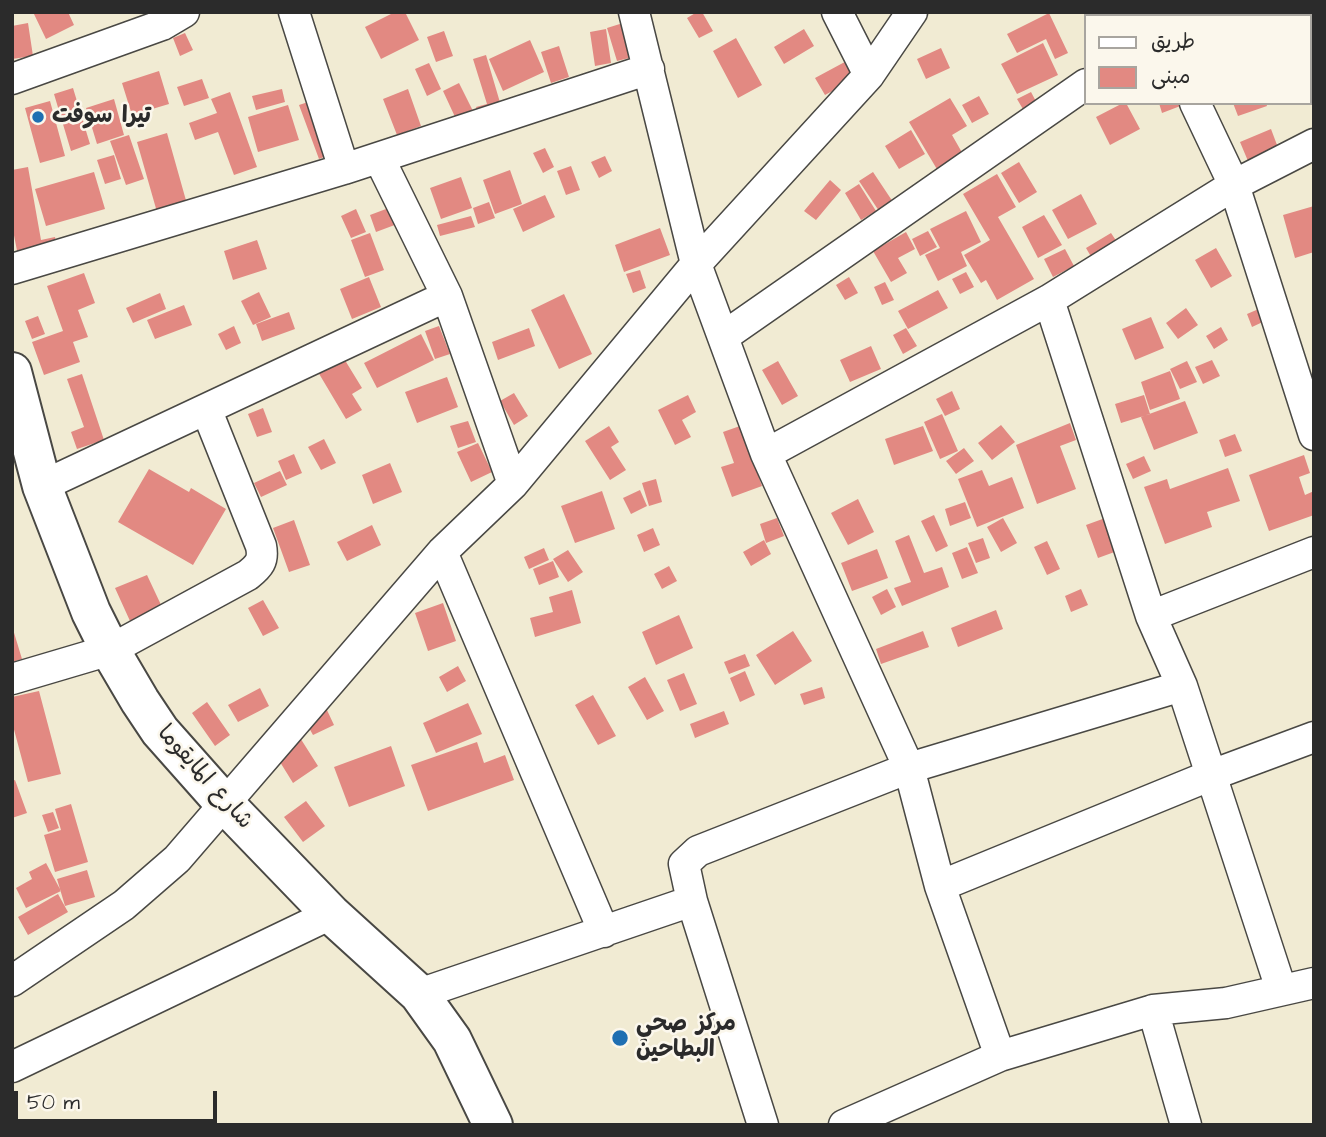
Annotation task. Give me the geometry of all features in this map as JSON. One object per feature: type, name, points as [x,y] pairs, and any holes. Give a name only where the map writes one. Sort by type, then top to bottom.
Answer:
[{"type":"street","points":[[12,79],[150,30],[184,12]]},
{"type":"street","points":[[294,12],[344,169]]},
{"type":"street","points":[[634,12],[696,264],[766,454],[909,768],[940,886],[1000,1056]]},
{"type":"street","points":[[837,12],[869,75]]},
{"type":"street","points":[[12,981],[124,905],[177,859],[223,802],[442,552],[513,484],[696,264],[869,75],[912,12]]},
{"type":"street","points":[[12,269],[344,169],[649,69]]},
{"type":"street","points":[[723,337],[1084,85]]},
{"type":"street","points":[[1196,105],[1234,185],[1314,435]]},
{"type":"street","points":[[766,454],[1049,300],[1234,185],[1314,144]]},
{"type":"street","points":[[379,158],[447,296],[513,484]]},
{"type":"street","points":[[42,486],[207,411],[447,296]]},
{"type":"street","points":[[1049,300],[1151,616],[1182,686],[1209,776],[1282,989]]},
{"type":"street","name":"شارع المايقوما","points":[[12,372],[18,420],[91,612],[110,650],[160,731],[223,802],[331,914],[419,994],[452,1040],[493,1125]]},
{"type":"street","points":[[12,679],[110,650],[248,575],[259,565],[263,557],[261,546],[207,411]]},
{"type":"street","points":[[442,552],[604,932]]},
{"type":"street","points":[[1151,616],[1314,552]]},
{"type":"street","points":[[762,1125],[692,901],[684,864],[698,851],[909,768],[1182,686]]},
{"type":"street","points":[[940,886],[1209,776],[1314,737]]},
{"type":"street","points":[[419,994],[692,901]]},
{"type":"street","points":[[12,1067],[331,914]]},
{"type":"street","points":[[844,1125],[1000,1056],[1153,1010],[1226,1003],[1314,983]]},
{"type":"street","points":[[1153,1010],[1186,1125]]},
{"type":"building","points":[[33,12],[68,12],[74,25],[46,39]]},
{"type":"building","points":[[395,12],[405,12],[419,40],[381,59],[365,27]]},
{"type":"building","points":[[702,12],[713,31],[699,38],[687,18]]},
{"type":"building","points":[[1049,13],[1068,53],[1055,59],[1046,39],[1017,53],[1007,34]]},
{"type":"building","points":[[1312,22],[1314,22],[1312,60]]},
{"type":"building","points":[[28,23],[33,56],[12,59],[12,26]]},
{"type":"building","points":[[623,23],[633,57],[617,61],[607,28]]},
{"type":"building","points":[[606,29],[611,63],[595,66],[590,32]]},
{"type":"building","points":[[804,29],[814,46],[784,64],[774,47]]},
{"type":"building","points":[[444,31],[453,56],[436,62],[427,37]]},
{"type":"building","points":[[185,33],[193,50],[180,56],[173,38]]},
{"type":"building","points":[[736,38],[762,85],[738,98],[713,51]]},
{"type":"building","points":[[530,40],[544,72],[503,91],[489,59]]},
{"type":"building","points":[[1043,43],[1058,75],[1017,94],[1001,64]]},
{"type":"building","points":[[559,46],[569,77],[551,83],[541,52]]},
{"type":"building","points":[[941,48],[950,68],[926,79],[917,59]]},
{"type":"building","points":[[486,55],[504,116],[481,123],[476,107],[487,104],[473,59]]},
{"type":"building","points":[[854,57],[864,74],[825,95],[815,78]]},
{"type":"building","points":[[429,63],[441,89],[427,96],[415,69]]},
{"type":"building","points":[[159,71],[169,104],[132,115],[122,83]]},
{"type":"building","points":[[202,79],[209,98],[184,106],[177,87]]},
{"type":"building","points":[[459,83],[473,111],[456,119],[443,91]]},
{"type":"building","points":[[73,88],[90,144],[71,151],[54,94]]},
{"type":"building","points":[[282,89],[285,102],[256,110],[252,96]]},
{"type":"building","points":[[408,89],[421,126],[397,135],[383,99]]},
{"type":"building","points":[[230,92],[257,167],[234,175],[218,132],[195,140],[189,123],[217,113],[211,99]]},
{"type":"building","points":[[1031,92],[1040,109],[1027,116],[1017,99]]},
{"type":"building","points":[[979,96],[989,114],[972,123],[962,105]]},
{"type":"building","points":[[950,98],[967,126],[952,135],[964,156],[938,171],[909,122]]},
{"type":"building","points":[[114,99],[124,135],[97,144],[86,108]]},
{"type":"building","points":[[314,100],[334,153],[319,159],[299,105]]},
{"type":"building","points":[[50,101],[65,156],[40,163],[25,108]]},
{"type":"building","points":[[288,105],[299,140],[258,152],[248,117]]},
{"type":"building","points":[[1119,105],[1127,105],[1140,129],[1110,145],[1096,117]]},
{"type":"building","points":[[1160,105],[1183,105],[1162,113]]},
{"type":"building","points":[[1234,105],[1267,105],[1267,106],[1238,116]]},
{"type":"building","points":[[1271,129],[1283,161],[1253,173],[1240,142]]},
{"type":"building","points":[[911,130],[925,154],[899,169],[885,146]]},
{"type":"building","points":[[167,133],[187,204],[157,212],[137,142]]},
{"type":"building","points":[[129,135],[144,179],[126,185],[110,141]]},
{"type":"building","points":[[545,148],[554,167],[543,173],[533,153]]},
{"type":"building","points":[[114,155],[121,179],[105,184],[97,160]]},
{"type":"building","points":[[605,156],[612,171],[599,178],[591,162]]},
{"type":"building","points":[[1019,162],[1037,192],[1019,203],[1001,173]]},
{"type":"building","points":[[571,166],[580,190],[566,195],[557,171]]},
{"type":"building","points":[[28,167],[41,240],[55,237],[58,254],[19,261],[12,225],[12,170]]},
{"type":"building","points":[[510,170],[522,204],[495,214],[483,180]]},
{"type":"building","points":[[94,172],[105,209],[46,226],[35,189]]},
{"type":"building","points":[[873,172],[893,202],[879,211],[859,181]]},
{"type":"building","points":[[997,174],[1016,207],[998,217],[1034,279],[997,300],[986,280],[981,283],[964,255],[990,240],[963,194]]},
{"type":"building","points":[[461,177],[472,208],[441,219],[430,188]]},
{"type":"building","points":[[830,180],[841,190],[816,220],[804,211]]},
{"type":"building","points":[[859,184],[876,211],[861,220],[845,193]]},
{"type":"building","points":[[1081,194],[1097,224],[1068,239],[1052,210]]},
{"type":"building","points":[[545,195],[555,217],[523,232],[513,209]]},
{"type":"building","points":[[489,202],[495,218],[478,224],[473,208]]},
{"type":"building","points":[[394,206],[400,223],[376,232],[370,215]]},
{"type":"building","points":[[1314,206],[1314,252],[1295,258],[1283,215]]},
{"type":"building","points":[[356,209],[366,232],[351,238],[341,216]]},
{"type":"building","points":[[966,211],[981,242],[961,252],[967,266],[938,281],[925,255],[940,248],[930,229]]},
{"type":"building","points":[[1044,215],[1062,245],[1038,258],[1022,227]]},
{"type":"building","points":[[471,216],[475,227],[440,236],[437,225]]},
{"type":"building","points":[[660,228],[670,255],[624,272],[615,245]]},
{"type":"building","points":[[928,231],[937,247],[920,256],[912,239]]},
{"type":"building","points":[[906,232],[915,249],[898,258],[907,273],[891,282],[873,251]]},
{"type":"building","points":[[370,233],[384,270],[365,277],[351,240]]},
{"type":"building","points":[[1111,233],[1123,251],[1097,267],[1086,248]]},
{"type":"building","points":[[257,240],[267,269],[233,280],[224,251]]},
{"type":"building","points":[[1216,248],[1232,276],[1211,288],[1195,260]]},
{"type":"building","points":[[1065,249],[1074,266],[1053,277],[1044,259]]},
{"type":"building","points":[[640,270],[646,288],[633,293],[626,274]]},
{"type":"building","points":[[966,272],[974,287],[960,294],[952,279]]},
{"type":"building","points":[[84,273],[95,303],[78,310],[88,337],[73,342],[80,362],[44,375],[32,342],[63,331],[47,286]]},
{"type":"building","points":[[369,277],[381,307],[352,319],[340,289]]},
{"type":"building","points":[[849,277],[858,293],[845,300],[836,285]]},
{"type":"building","points":[[885,282],[894,300],[882,305],[874,287]]},
{"type":"building","points":[[938,290],[948,308],[908,329],[898,311]]},
{"type":"building","points":[[259,292],[271,317],[253,325],[241,301]]},
{"type":"building","points":[[160,293],[166,309],[133,323],[126,308]]},
{"type":"building","points":[[564,294],[592,354],[559,369],[531,310]]},
{"type":"building","points":[[184,305],[192,325],[155,339],[147,320]]},
{"type":"building","points":[[1186,308],[1198,325],[1178,339],[1166,323]]},
{"type":"building","points":[[1261,308],[1267,320],[1252,327],[1247,314]]},
{"type":"building","points":[[289,312],[295,329],[262,341],[256,324]]},
{"type":"building","points":[[38,316],[45,334],[32,339],[25,321]]},
{"type":"building","points":[[1151,317],[1164,348],[1135,360],[1122,329]]},
{"type":"building","points":[[234,326],[241,343],[226,350],[218,334]]},
{"type":"building","points":[[439,326],[450,354],[435,359],[425,331]]},
{"type":"building","points":[[1221,327],[1228,340],[1214,349],[1206,336]]},
{"type":"building","points":[[529,328],[535,346],[498,360],[492,342]]},
{"type":"building","points":[[906,328],[917,346],[903,354],[893,335]]},
{"type":"building","points":[[421,334],[434,360],[377,388],[364,363]]},
{"type":"building","points":[[871,346],[881,369],[850,382],[840,360]]},
{"type":"building","points":[[343,357],[362,388],[352,394],[362,410],[346,419],[318,372]]},
{"type":"building","points":[[1212,360],[1220,376],[1203,384],[1195,367]]},
{"type":"building","points":[[778,361],[798,396],[782,405],[762,370]]},
{"type":"building","points":[[1187,361],[1197,382],[1180,389],[1170,369]]},
{"type":"building","points":[[1170,371],[1180,399],[1150,410],[1141,382]]},
{"type":"building","points":[[82,374],[104,440],[77,449],[71,432],[84,427],[67,379]]},
{"type":"building","points":[[447,377],[458,407],[417,423],[405,392]]},
{"type":"building","points":[[952,391],[960,409],[945,416],[936,399]]},
{"type":"building","points":[[514,393],[528,416],[514,425],[500,401]]},
{"type":"building","points":[[688,395],[696,412],[682,420],[691,437],[675,445],[658,410]]},
{"type":"building","points":[[1144,395],[1150,414],[1121,423],[1115,404]]},
{"type":"building","points":[[1185,401],[1198,433],[1154,450],[1141,417]]},
{"type":"building","points":[[263,408],[272,432],[257,437],[248,414]]},
{"type":"building","points":[[942,414],[958,451],[940,459],[924,422]]},
{"type":"building","points":[[468,421],[476,442],[458,448],[450,426]]},
{"type":"building","points":[[1070,423],[1076,440],[1060,446],[1076,489],[1037,504],[1016,445]]},
{"type":"building","points":[[1001,425],[1015,442],[992,460],[978,443]]},
{"type":"building","points":[[609,426],[619,442],[611,447],[626,470],[610,480],[585,441]]},
{"type":"building","points":[[740,426],[762,486],[732,497],[721,467],[734,463],[723,432]]},
{"type":"building","points":[[923,426],[933,451],[894,465],[885,439]]},
{"type":"building","points":[[1235,434],[1242,451],[1225,457],[1219,440]]},
{"type":"building","points":[[324,439],[336,463],[321,470],[308,447]]},
{"type":"building","points":[[478,443],[492,472],[471,482],[457,452]]},
{"type":"building","points":[[964,448],[974,461],[956,474],[946,461]]},
{"type":"building","points":[[294,454],[302,473],[286,480],[278,461]]},
{"type":"building","points":[[1304,455],[1310,473],[1299,477],[1305,495],[1314,491],[1314,515],[1269,531],[1249,475]]},
{"type":"building","points":[[1144,456],[1151,471],[1133,479],[1126,464]]},
{"type":"building","points":[[390,463],[402,492],[373,504],[362,475]]},
{"type":"building","points":[[1228,468],[1240,501],[1207,512],[1212,527],[1165,544],[1144,487],[1167,479],[1170,489]]},
{"type":"building","points":[[149,469],[189,492],[191,488],[226,509],[193,565],[118,522]]},
{"type":"building","points":[[982,470],[989,486],[1012,477],[1024,508],[977,527],[958,479]]},
{"type":"building","points":[[280,471],[287,485],[261,497],[254,483]]},
{"type":"building","points":[[656,479],[662,502],[649,506],[642,483]]},
{"type":"building","points":[[640,490],[647,506],[631,514],[623,498]]},
{"type":"building","points":[[602,491],[615,529],[575,543],[561,506]]},
{"type":"building","points":[[858,499],[874,532],[848,545],[831,513]]},
{"type":"building","points":[[965,502],[971,518],[950,526],[945,509]]},
{"type":"building","points":[[934,515],[948,546],[936,552],[921,521]]},
{"type":"building","points":[[1108,517],[1120,550],[1098,558],[1086,525]]},
{"type":"building","points":[[777,518],[784,536],[766,543],[760,524]]},
{"type":"building","points":[[1003,518],[1017,543],[1001,552],[987,527]]},
{"type":"building","points":[[294,520],[310,565],[289,572],[273,528]]},
{"type":"building","points":[[372,525],[381,545],[347,561],[337,542]]},
{"type":"building","points":[[653,528],[660,545],[644,552],[637,535]]},
{"type":"building","points":[[909,535],[924,573],[942,567],[949,587],[902,606],[894,588],[911,582],[895,541]]},
{"type":"building","points":[[983,538],[990,558],[976,563],[968,543]]},
{"type":"building","points":[[764,540],[771,554],[751,566],[743,552]]},
{"type":"building","points":[[1047,541],[1060,569],[1047,575],[1034,547]]},
{"type":"building","points":[[967,547],[978,573],[962,579],[952,553]]},
{"type":"building","points":[[544,548],[549,560],[529,569],[524,557]]},
{"type":"building","points":[[877,549],[888,578],[852,591],[841,563]]},
{"type":"building","points":[[568,550],[583,572],[568,582],[553,559]]},
{"type":"building","points":[[553,561],[559,577],[539,585],[533,569]]},
{"type":"building","points":[[669,566],[677,581],[662,589],[654,574]]},
{"type":"building","points":[[147,575],[162,607],[130,621],[115,588]]},
{"type":"building","points":[[887,589],[896,607],[881,615],[872,597]]},
{"type":"building","points":[[1081,589],[1088,605],[1071,612],[1065,596]]},
{"type":"building","points":[[572,590],[581,623],[535,637],[530,618],[553,612],[549,597]]},
{"type":"building","points":[[263,600],[279,628],[263,636],[248,608]]},
{"type":"building","points":[[443,603],[456,641],[428,651],[415,613]]},
{"type":"building","points":[[996,610],[1003,629],[958,647],[951,628]]},
{"type":"building","points":[[679,615],[693,648],[656,665],[642,632]]},
{"type":"building","points":[[12,626],[22,659],[12,662]]},
{"type":"building","points":[[793,631],[812,661],[775,685],[756,655]]},
{"type":"building","points":[[923,631],[929,647],[881,664],[876,649]]},
{"type":"building","points":[[745,654],[750,666],[729,674],[724,662]]},
{"type":"building","points":[[458,666],[466,681],[447,692],[439,677]]},
{"type":"building","points":[[745,671],[755,695],[740,702],[730,678]]},
{"type":"building","points":[[684,673],[697,704],[680,711],[667,680]]},
{"type":"building","points":[[645,677],[664,711],[647,720],[628,687]]},
{"type":"building","points":[[822,687],[825,698],[804,705],[800,694]]},
{"type":"building","points":[[260,688],[269,706],[238,722],[228,705]]},
{"type":"building","points":[[39,691],[61,774],[28,782],[12,722],[12,697]]},
{"type":"building","points":[[593,695],[616,736],[598,745],[575,705]]},
{"type":"building","points":[[207,702],[230,735],[215,746],[192,713]]},
{"type":"building","points":[[468,703],[482,734],[436,753],[423,723]]},
{"type":"building","points":[[326,708],[334,725],[313,735],[304,719]]},
{"type":"building","points":[[724,711],[729,724],[695,738],[690,724]]},
{"type":"building","points":[[297,733],[318,766],[293,783],[272,749]]},
{"type":"building","points":[[477,742],[484,763],[505,755],[514,780],[428,811],[411,765]]},
{"type":"building","points":[[391,746],[405,786],[349,807],[334,767]]},
{"type":"building","points":[[15,780],[27,813],[12,818],[12,781]]},
{"type":"building","points":[[306,801],[325,826],[303,842],[284,817]]},
{"type":"building","points":[[71,804],[88,862],[55,872],[44,835],[61,830],[55,809]]},
{"type":"building","points":[[53,812],[59,828],[48,832],[42,815]]},
{"type":"building","points":[[46,863],[61,891],[26,908],[16,888],[32,879],[29,872]]},
{"type":"building","points":[[87,870],[95,897],[65,906],[57,879]]},
{"type":"building","points":[[58,894],[68,912],[28,935],[18,917]]},
{"type":"place","name":"تيرا سوفت","points":[[38,117]]},
{"type":"place","name":"مركز صحي البطاحين","points":[[620,1038]]}]
